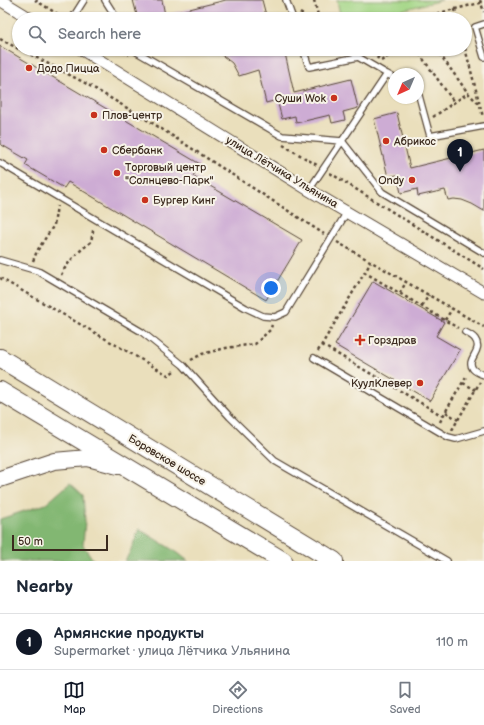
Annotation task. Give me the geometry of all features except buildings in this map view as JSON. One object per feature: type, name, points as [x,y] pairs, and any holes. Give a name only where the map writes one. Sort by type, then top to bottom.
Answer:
[{"type":"main road","name":"Боровское шоссе","points":[[0,358],[334,561]]},
{"type":"main road","points":[[0,391],[283,561]]},
{"type":"street","points":[[0,0],[20,12]]},
{"type":"street","name":"улица Лётчика Ульянина","points":[[92,56],[309,190],[484,293]]},
{"type":"street","points":[[0,479],[54,461],[88,458],[132,471]]},
{"type":"lane","points":[[76,12],[84,0]]},
{"type":"lane","points":[[105,0],[113,12]]},
{"type":"lane","points":[[286,0],[290,12]]},
{"type":"lane","points":[[484,24],[475,27],[484,57]]},
{"type":"lane","points":[[144,56],[282,136],[342,141],[382,192],[484,253]]},
{"type":"lane","points":[[305,56],[309,67],[358,57],[387,74],[309,190]]},
{"type":"lane","points":[[421,104],[430,136],[484,126]]},
{"type":"lane","points":[[0,163],[246,308],[263,316],[275,317],[286,312],[347,212]]},
{"type":"lane","points":[[0,260],[38,271],[142,332],[183,365],[230,417],[275,461],[447,561]]},
{"type":"lane","points":[[465,332],[474,338],[478,344],[477,350],[471,362],[474,370],[483,378]]},
{"type":"lane","points":[[314,358],[448,437],[456,439],[484,431]]},
{"type":"path","points":[[35,0],[55,12]]},
{"type":"path","points":[[314,0],[317,12]]},
{"type":"path","points":[[443,12],[482,2],[484,12]]},
{"type":"path","points":[[0,38],[12,45]]},
{"type":"path","points":[[33,56],[85,83],[154,124],[330,238],[484,327]]},
{"type":"path","points":[[373,66],[388,56]]},
{"type":"path","points":[[421,56],[454,102]]},
{"type":"path","points":[[441,56],[468,93],[480,105]]},
{"type":"path","points":[[467,56],[484,122]]},
{"type":"path","points":[[426,122],[468,93]]},
{"type":"path","points":[[282,145],[324,169],[484,269]]},
{"type":"path","points":[[30,269],[37,251],[54,225],[58,197]]},
{"type":"path","points":[[58,282],[64,270],[78,252],[91,242],[93,231],[86,214]]},
{"type":"path","points":[[314,358],[371,262]]},
{"type":"path","points":[[364,272],[465,332]]},
{"type":"path","points":[[0,278],[168,375],[202,354],[226,348],[255,344],[270,330],[275,317]]},
{"type":"path","points":[[400,293],[406,282]]},
{"type":"path","points":[[422,306],[428,295]]},
{"type":"path","points":[[445,320],[452,308]]},
{"type":"path","points":[[322,345],[443,416]]},
{"type":"path","points":[[435,430],[472,367]]},
{"type":"path","points":[[448,437],[483,378]]},
{"type":"path","points":[[463,383],[476,390]]},
{"type":"path","points":[[446,412],[458,420]]},
{"type":"green space","points":[[337,0],[442,0],[393,12],[340,12]]},
{"type":"green space","points":[[70,483],[83,495],[85,521],[83,545],[94,561],[0,561],[0,519],[46,504]]},
{"type":"green space","points":[[139,529],[178,553],[188,561],[125,561]]},
{"type":"place","name":"Додо Пицца","points":[[29,68]]},
{"type":"place","name":"Суши Wok","points":[[334,98]]},
{"type":"place","name":"Плов-центр","points":[[94,115]]},
{"type":"place","name":"Абрикос","points":[[386,141]]},
{"type":"place","name":"Сбербанк","points":[[104,150]]},
{"type":"place","name":"Армянские продукты","points":[[460,172]]},
{"type":"place","name":"Торговый центр \"Солнцево-Парк\"","points":[[117,173]]},
{"type":"place","name":"Ondy","points":[[412,180]]},
{"type":"place","name":"Бургер Кинг","points":[[145,200]]},
{"type":"place","name":"Горздрав","points":[[360,340]]},
{"type":"place","name":"КуулКлевер","points":[[420,383]]}]
